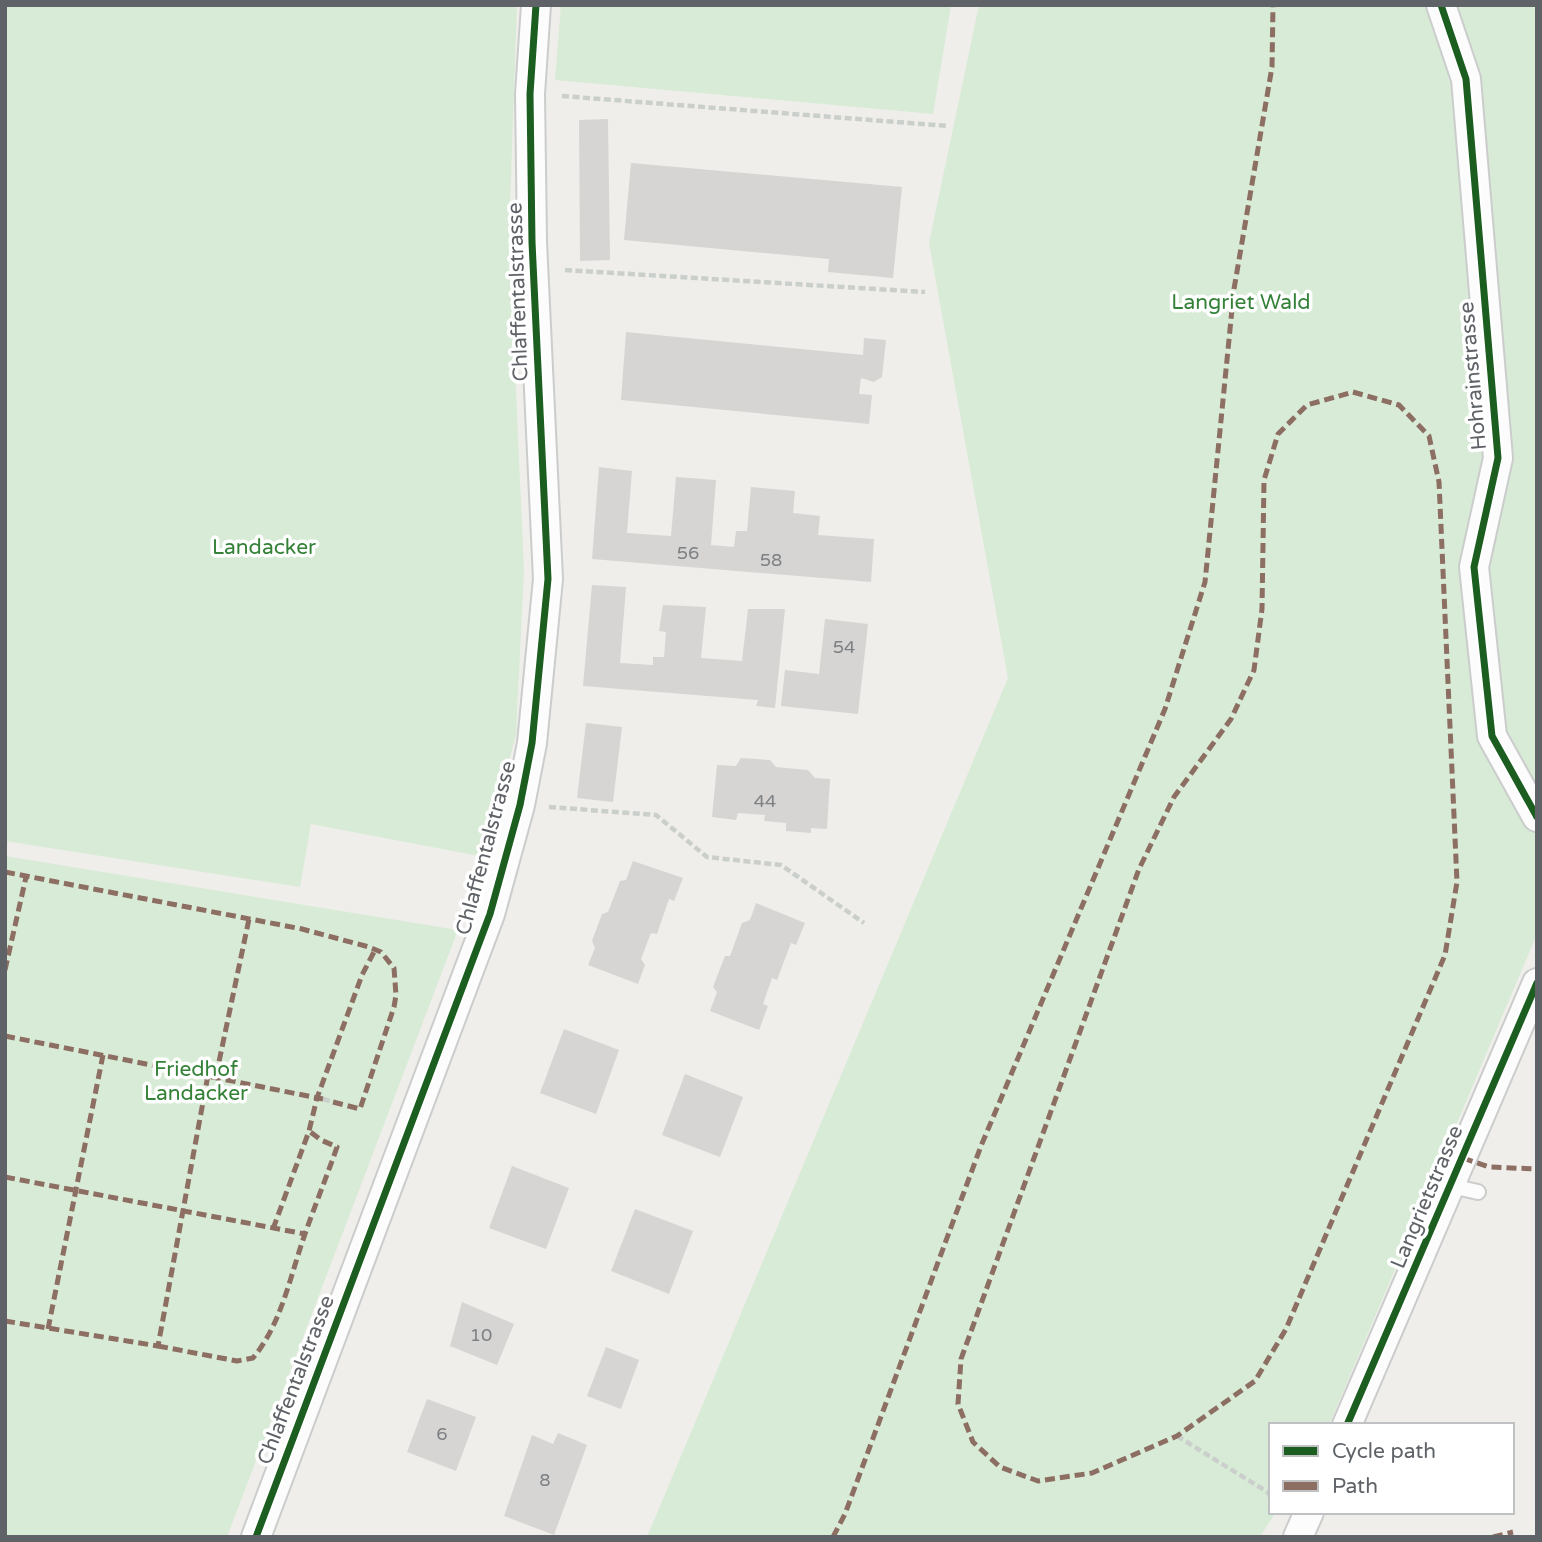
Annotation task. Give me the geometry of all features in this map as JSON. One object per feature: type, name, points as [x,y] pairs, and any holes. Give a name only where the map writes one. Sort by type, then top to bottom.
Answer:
[{"type":"street","name":"Chlaffentalstrasse","points":[[256,1537],[490,914],[520,805],[532,743],[548,579],[533,268],[530,93],[536,5]]},
{"type":"street","name":"Hohrainstrasse","points":[[1441,5],[1465,79],[1498,458],[1474,567],[1492,736],[1537,817]]},
{"type":"street","name":"Langrietstrasse","points":[[1348,1423],[1464,1189],[1537,983]]},
{"type":"street","points":[[1298,1537],[1308,1514]]},
{"type":"path","points":[[530,93],[948,126]]},
{"type":"path","points":[[533,268],[925,292]]},
{"type":"path","points":[[520,805],[656,815],[707,857],[781,865],[864,923]]},
{"type":"path","points":[[323,1099],[333,1102]]},
{"type":"path","points":[[1177,1436],[1269,1493]]},
{"type":"green space","name":"Landacker","points":[[5,5],[517,5],[509,234],[524,570],[516,734],[484,857],[311,824],[300,887],[5,841]]},
{"type":"green space","points":[[561,5],[951,5],[933,114],[555,80]]},
{"type":"green space","name":"Langriet Wald","points":[[979,5],[1537,5],[1537,934],[1330,1423],[1269,1423],[1269,1514],[1275,1514],[1260,1537],[647,1537],[1008,678],[929,243]]},
{"type":"green space","name":"Friedhof Landacker","points":[[5,856],[458,930],[227,1537],[5,1537]]},
{"type":"building","points":[[608,119],[610,260],[580,261],[579,120]]},
{"type":"building","points":[[631,163],[902,187],[893,278],[828,272],[829,259],[624,240]]},
{"type":"building","points":[[626,332],[863,355],[864,338],[886,340],[882,377],[874,382],[861,378],[859,394],[872,395],[869,424],[621,400]]},
{"type":"building","points":[[599,467],[632,471],[627,533],[671,536],[676,477],[716,480],[711,545],[734,547],[736,531],[747,531],[751,487],[795,491],[793,513],[820,516],[818,535],[874,539],[871,582],[592,559]]},
{"type":"building","points":[[592,585],[626,587],[620,663],[653,665],[653,657],[664,657],[666,632],[659,631],[663,605],[706,607],[701,658],[742,661],[748,609],[785,609],[775,708],[756,706],[758,700],[583,686]]},
{"type":"building","points":[[825,619],[868,624],[858,714],[781,706],[785,670],[819,674]]},
{"type":"building","points":[[586,723],[622,727],[613,802],[577,798]]},
{"type":"building","points":[[741,758],[770,760],[776,767],[808,770],[815,778],[830,779],[827,829],[811,828],[811,833],[786,831],[786,823],[764,821],[765,815],[738,813],[736,820],[712,817],[717,765],[736,766]]},
{"type":"building","points":[[633,861],[683,878],[674,901],[669,899],[657,934],[651,933],[641,959],[645,965],[638,984],[588,965],[595,948],[592,941],[602,914],[608,912],[620,881],[626,880]]},
{"type":"building","points":[[756,903],[805,923],[796,945],[791,943],[777,980],[772,978],[763,1004],[768,1006],[759,1030],[710,1011],[717,992],[713,987],[725,956],[730,956],[742,923],[750,920]]},
{"type":"building","points":[[564,1029],[619,1050],[596,1114],[540,1093]]},
{"type":"building","points":[[685,1074],[743,1097],[720,1157],[662,1135]]},
{"type":"building","points":[[512,1166],[569,1188],[546,1249],[489,1228]]},
{"type":"building","points":[[635,1209],[693,1231],[669,1294],[611,1271]]},
{"type":"building","points":[[462,1302],[514,1324],[497,1365],[450,1346]]},
{"type":"building","points":[[606,1347],[639,1360],[621,1409],[587,1396]]},
{"type":"building","points":[[427,1399],[476,1417],[456,1471],[407,1452]]},
{"type":"building","points":[[558,1433],[587,1445],[554,1535],[504,1516],[532,1435],[553,1444]]},
{"type":"marked path","points":[[833,1537],[845,1514],[981,1146],[1165,709],[1205,582],[1234,289],[1272,67],[1273,5]]},
{"type":"marked path","points":[[1353,392],[1399,405],[1429,436],[1439,482],[1457,882],[1445,955],[1286,1329],[1255,1381],[1177,1436],[1092,1473],[1038,1481],[1000,1467],[973,1442],[958,1404],[961,1359],[1139,869],[1174,797],[1231,719],[1254,670],[1262,609],[1264,480],[1278,434],[1307,405],[1353,392]]},
{"type":"marked path","points":[[5,872],[302,929],[381,952],[394,968],[394,1007],[360,1109],[333,1102]]},
{"type":"marked path","points":[[5,970],[26,877]]},
{"type":"marked path","points":[[216,1076],[249,919]]},
{"type":"marked path","points":[[273,1229],[309,1131],[317,1098],[362,975],[375,950]]},
{"type":"marked path","points":[[5,1036],[323,1099]]},
{"type":"marked path","points":[[48,1329],[103,1055]]},
{"type":"marked path","points":[[5,1321],[158,1346],[208,1075]]},
{"type":"marked path","points":[[158,1346],[237,1361],[253,1358],[263,1344],[284,1299],[337,1147],[309,1131]]},
{"type":"marked path","points":[[1463,1158],[1489,1167],[1537,1169]]},
{"type":"marked path","points":[[5,1177],[305,1234]]},
{"type":"marked path","points":[[1493,1537],[1513,1532]]},
{"type":"cycle path","points":[[256,1537],[490,914],[520,805],[532,743],[548,579],[532,242],[530,94],[536,5]]},
{"type":"cycle path","points":[[1441,5],[1466,79],[1498,458],[1474,567],[1492,736],[1537,817]]},
{"type":"cycle path","points":[[1348,1423],[1537,983]]}]
